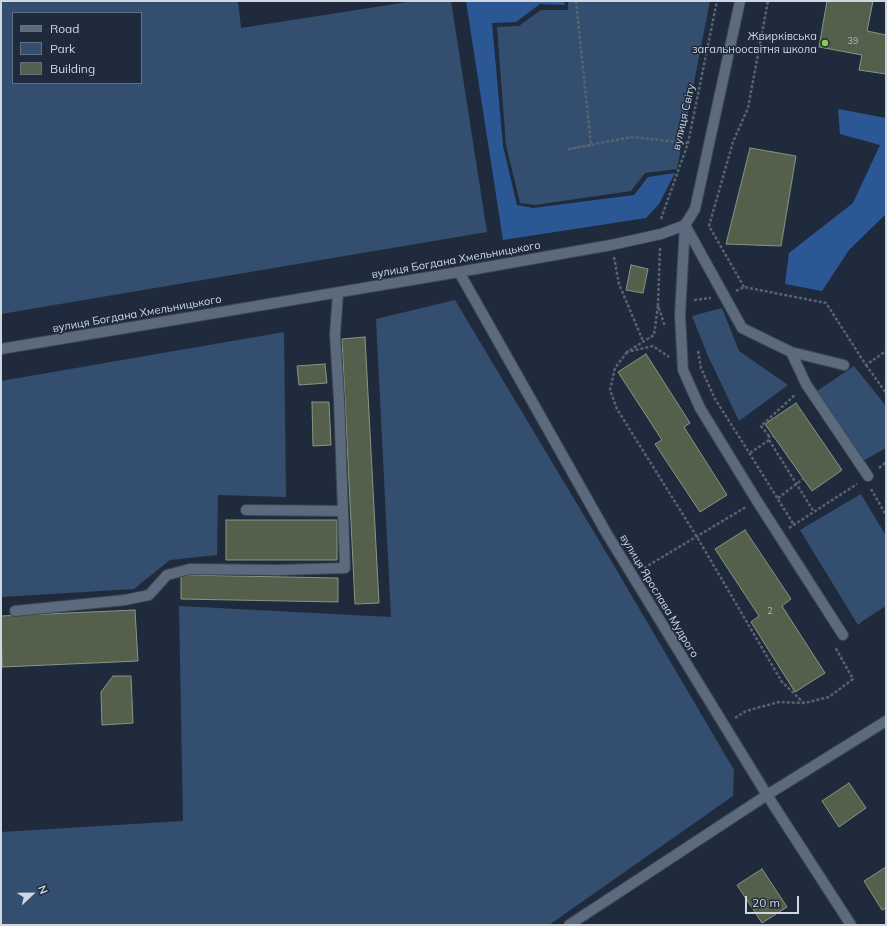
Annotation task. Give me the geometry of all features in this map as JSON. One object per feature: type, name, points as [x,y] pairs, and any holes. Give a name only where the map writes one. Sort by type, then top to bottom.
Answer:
[{"type":"street","points":[[740,1],[700,186],[694,209],[685,225],[680,315],[683,370],[700,408],[757,501],[843,635]]},
{"type":"street","points":[[685,225],[742,328],[791,352],[844,365]]},
{"type":"street","name":"вулиця Богдана Хмельницького","points":[[1,349],[611,245],[661,234],[685,225]]},
{"type":"street","name":"вулиця Ярослава Мудрого","points":[[459,272],[607,534],[767,795],[851,925]]},
{"type":"street","points":[[15,611],[126,600],[149,596],[167,576],[190,569],[278,570],[345,568],[335,334],[338,292]]},
{"type":"street","points":[[791,352],[806,384],[866,477]]},
{"type":"street","points":[[246,510],[343,511]]},
{"type":"street","points":[[569,925],[767,795],[886,721]]},
{"type":"path","points":[[576,1],[591,145],[569,149],[632,137],[688,143]]},
{"type":"path","name":"вулиця Світу","points":[[661,234],[661,218],[688,143],[717,1]]},
{"type":"path","points":[[768,1],[748,108],[733,142],[709,226],[744,286],[826,302],[866,365],[886,393]]},
{"type":"path","points":[[611,245],[619,284],[643,341]]},
{"type":"path","points":[[681,301],[724,297]]},
{"type":"path","points":[[658,306],[654,334],[627,352],[615,368],[610,390],[617,409],[640,448],[697,536],[782,682],[804,703]]},
{"type":"path","points":[[627,352],[654,346],[672,359]]},
{"type":"path","points":[[697,350],[701,368],[715,399],[794,525]]},
{"type":"path","points":[[866,365],[886,352]]},
{"type":"path","points":[[806,384],[761,426],[769,436],[769,440],[814,512]]},
{"type":"path","points":[[750,453],[769,440]]},
{"type":"path","points":[[779,535],[886,462]]},
{"type":"path","points":[[866,477],[886,515]]},
{"type":"path","points":[[778,498],[803,478]]},
{"type":"path","points":[[632,575],[757,501]]},
{"type":"path","points":[[724,724],[746,711],[779,702],[804,703],[829,697],[853,679],[832,642]]},
{"type":"green space","points":[[1,1],[238,1],[241,28],[414,1],[451,1],[487,232],[1,314]]},
{"type":"green space","points":[[568,1],[710,1],[677,169],[645,173],[631,191],[535,205],[520,203],[506,145],[497,27],[519,26],[541,10],[568,10]]},
{"type":"green space","points":[[455,300],[734,770],[733,796],[549,925],[1,925],[1,832],[183,821],[179,606],[391,617],[376,319]]},
{"type":"green space","points":[[722,308],[739,351],[788,385],[739,421],[708,356],[692,316]]},
{"type":"green space","points":[[284,332],[286,497],[218,495],[217,555],[170,560],[134,589],[1,597],[1,381]]},
{"type":"green space","points":[[854,366],[886,406],[886,448],[863,461],[817,391]]},
{"type":"green space","points":[[861,494],[886,536],[886,606],[858,625],[800,530]]},
{"type":"shaded area","points":[[466,1],[564,1],[565,5],[540,4],[516,22],[492,23],[503,146],[517,205],[533,208],[634,195],[648,177],[675,173],[659,204],[646,218],[503,240]]},
{"type":"shaded area","points":[[838,109],[886,118],[886,214],[849,250],[822,291],[785,284],[789,253],[853,203],[880,145],[840,134]]},
{"type":"building","points":[[827,1],[873,1],[867,31],[886,35],[886,74],[859,70],[862,55],[819,47]]},
{"type":"building","points":[[750,148],[796,156],[781,246],[726,244]]},
{"type":"building","points":[[631,265],[648,269],[643,293],[626,290]]},
{"type":"building","points":[[365,337],[379,603],[355,604],[342,339]]},
{"type":"building","points":[[646,354],[690,423],[684,427],[727,495],[700,512],[655,444],[662,440],[618,372]]},
{"type":"building","points":[[325,364],[327,383],[299,385],[297,366]]},
{"type":"building","points":[[312,402],[329,402],[331,445],[313,446]]},
{"type":"building","points":[[796,403],[842,470],[812,491],[765,424]]},
{"type":"building","points":[[226,520],[337,520],[337,560],[226,560]]},
{"type":"building","points":[[745,530],[791,599],[782,606],[825,673],[795,692],[751,622],[759,616],[715,549]]},
{"type":"building","points":[[181,575],[338,578],[338,602],[181,599]]},
{"type":"building","points":[[135,610],[138,661],[2,667],[1,616]]},
{"type":"building","points":[[113,676],[131,676],[133,723],[102,725],[101,692]]},
{"type":"building","points":[[849,783],[866,808],[839,827],[822,801]]},
{"type":"building","points":[[886,867],[886,908],[882,910],[864,881]]},
{"type":"building","points":[[762,869],[787,907],[762,923],[737,885]]},
{"type":"place","name":"Жвирківська загальноосвітня школа","points":[[825,43]]}]
